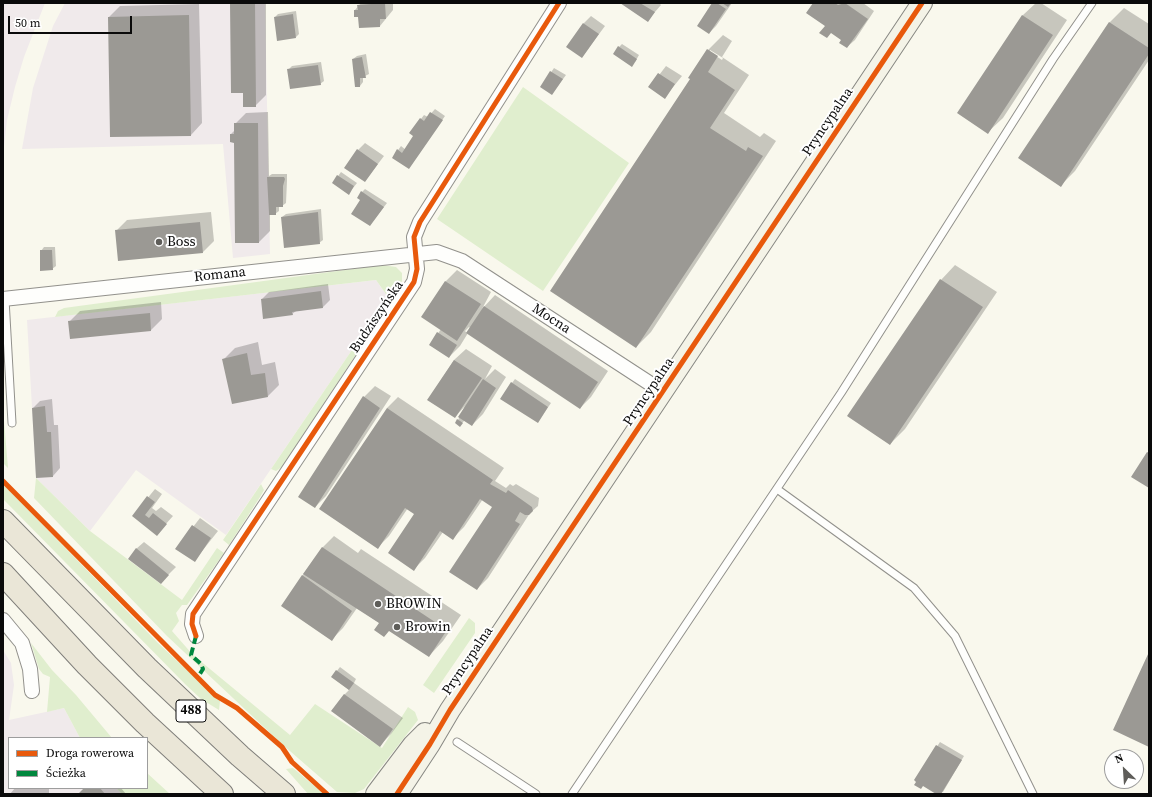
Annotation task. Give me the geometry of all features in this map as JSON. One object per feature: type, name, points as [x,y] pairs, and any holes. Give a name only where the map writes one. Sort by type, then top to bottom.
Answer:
[{"type":"main road","name":"488","points":[[3,521],[147,668],[240,756],[284,794]]},
{"type":"main road","points":[[3,574],[92,670],[187,763],[222,794]]},
{"type":"street","name":"Budziszyńska","points":[[196,636],[192,624],[193,614],[414,282],[417,269],[417,254],[414,236],[420,222],[559,3]]},
{"type":"street","name":"Pryncypalna","points":[[397,794],[430,744],[450,710],[922,3]]},
{"type":"street","name":"Romana","points":[[4,299],[437,252]]},
{"type":"street","name":"Mocna","points":[[437,252],[462,261],[663,392]]},
{"type":"street","points":[[3,620],[22,643],[30,669],[32,691]]},
{"type":"street","name":"Pryncypalna","points":[[376,794],[413,745],[450,710]]},
{"type":"lane","points":[[572,794],[846,387],[1053,59],[1092,3]]},
{"type":"lane","points":[[4,299],[12,423]]},
{"type":"lane","points":[[777,489],[914,588],[955,636],[1033,794]]},
{"type":"lane","points":[[457,742],[536,794]]},
{"type":"shaded area","points":[[3,3],[45,3],[24,57],[15,87],[7,120],[3,156]]},
{"type":"shaded area","points":[[65,3],[265,3],[270,254],[233,258],[223,144],[22,149],[33,88],[53,26]]},
{"type":"shaded area","points":[[376,280],[388,297],[226,535],[136,470],[90,531],[36,478],[27,320]]},
{"type":"shaded area","points":[[3,650],[11,663],[14,685],[9,720],[64,708],[79,737],[8,737],[8,789],[117,789],[122,794],[3,794]]},
{"type":"green space","points":[[523,87],[629,163],[543,291],[437,219]]},
{"type":"green space","points":[[382,265],[396,267],[402,273],[402,281],[399,289],[282,467],[276,471],[271,469],[388,297],[376,280],[55,317],[58,311],[64,308]]},
{"type":"green space","points":[[3,408],[8,468],[3,463]]},
{"type":"green space","points":[[36,478],[90,531],[182,600],[217,548],[224,553],[187,605],[182,605],[176,613],[179,621],[172,631],[193,655],[290,735],[315,704],[382,748],[408,707],[415,712],[418,720],[364,789],[355,793],[337,792],[283,745],[167,636],[34,498]]},
{"type":"green space","points":[[3,484],[158,643],[220,701],[219,710],[201,699],[185,684],[3,499]]},
{"type":"green space","points":[[261,484],[264,490],[229,545],[223,540]]},
{"type":"green space","points":[[469,618],[475,623],[475,633],[434,693],[423,685]]},
{"type":"green space","points":[[481,638],[486,641],[481,649],[448,691],[446,690]]},
{"type":"green space","points":[[31,643],[52,670],[76,695],[111,737],[79,737],[64,708],[47,712],[50,677],[43,674],[39,669]]},
{"type":"green space","points":[[293,768],[324,794],[308,794],[286,769]]},
{"type":"green space","points":[[148,774],[170,794],[122,794],[117,789],[148,789]]},
{"type":"building","points":[[230,3],[255,3],[256,107],[243,107],[243,93],[231,93]]},
{"type":"building","points":[[385,3],[386,19],[380,19],[380,27],[359,28],[358,17],[354,17],[354,10],[358,10],[357,5]]},
{"type":"building","points":[[620,3],[640,3],[655,12],[648,22]]},
{"type":"building","points":[[712,3],[717,3],[726,9],[709,34],[697,26]]},
{"type":"building","points":[[722,3],[731,3],[728,7]]},
{"type":"building","points":[[813,3],[835,3],[838,5],[845,3],[868,19],[847,48],[839,43],[841,40],[831,33],[827,38],[819,33],[825,26],[806,13]]},
{"type":"building","points":[[293,14],[296,38],[277,41],[274,17]]},
{"type":"building","points":[[189,15],[191,136],[110,137],[108,17]]},
{"type":"building","points":[[1022,15],[1053,35],[988,134],[957,113]]},
{"type":"building","points":[[1109,22],[1149,48],[1149,54],[1061,187],[1018,158]]},
{"type":"building","points":[[583,23],[599,34],[582,58],[566,47]]},
{"type":"building","points":[[618,46],[637,59],[632,67],[613,54]]},
{"type":"building","points":[[707,49],[718,56],[708,72],[735,90],[710,128],[746,151],[748,147],[763,156],[636,348],[550,291],[690,79],[688,78]]},
{"type":"building","points":[[362,57],[366,78],[360,78],[360,87],[355,87],[352,59]]},
{"type":"building","points":[[318,65],[321,85],[290,89],[287,69]]},
{"type":"building","points":[[550,71],[563,79],[552,95],[540,87]]},
{"type":"building","points":[[658,73],[675,84],[665,99],[648,87]]},
{"type":"building","points":[[430,112],[443,120],[409,169],[392,158],[397,149],[402,153],[413,136],[409,133],[420,118],[424,121]]},
{"type":"building","points":[[234,123],[258,123],[259,243],[235,243],[234,143],[230,142],[230,134],[234,134]]},
{"type":"building","points":[[357,149],[378,164],[365,182],[344,168]]},
{"type":"building","points":[[337,175],[354,186],[349,195],[332,183]]},
{"type":"building","points":[[267,177],[284,177],[285,179],[283,186],[283,207],[276,207],[276,215],[269,215]]},
{"type":"building","points":[[361,191],[384,207],[370,226],[351,214],[360,200],[357,198]]},
{"type":"building","points":[[318,212],[320,244],[284,248],[281,217]]},
{"type":"building","name":"Boss","points":[[200,222],[203,253],[118,261],[115,230]]},
{"type":"building","points":[[40,250],[52,250],[53,270],[40,271]]},
{"type":"building","points":[[940,279],[983,307],[890,445],[847,416]]},
{"type":"building","points":[[445,281],[481,304],[457,341],[421,317]]},
{"type":"building","points":[[321,291],[323,308],[292,312],[293,315],[263,319],[261,299]]},
{"type":"building","points":[[484,306],[598,382],[580,409],[466,333]]},
{"type":"building","points":[[150,313],[151,331],[70,339],[68,321]]},
{"type":"building","points":[[437,332],[457,345],[449,358],[429,345]]},
{"type":"building","points":[[247,353],[251,375],[265,373],[268,397],[232,404],[222,359]]},
{"type":"building","points":[[454,360],[482,378],[455,418],[427,400]]},
{"type":"building","points":[[483,379],[496,388],[472,426],[458,417]]},
{"type":"building","points":[[511,382],[548,407],[538,423],[500,399]]},
{"type":"building","points":[[363,396],[380,408],[315,508],[298,497]]},
{"type":"building","points":[[45,406],[47,432],[51,432],[53,477],[36,478],[32,408]]},
{"type":"building","points":[[387,408],[493,480],[490,484],[506,493],[508,490],[532,507],[533,511],[529,515],[525,515],[520,512],[515,521],[520,524],[477,590],[449,572],[492,507],[480,499],[453,540],[440,531],[414,571],[388,553],[414,514],[405,508],[378,549],[319,509]]},
{"type":"building","points":[[457,419],[463,423],[460,427],[455,423]]},
{"type":"building","points":[[1147,452],[1149,453],[1149,488],[1131,477]]},
{"type":"building","points":[[147,496],[155,502],[145,515],[149,518],[153,513],[167,524],[157,536],[132,516]]},
{"type":"building","points":[[192,525],[211,538],[195,562],[175,549]]},
{"type":"building","name":"BROWIN","points":[[322,547],[447,630],[429,657],[389,631],[384,637],[374,630],[379,623],[303,574]]},
{"type":"building","points":[[136,548],[169,575],[161,584],[128,559]]},
{"type":"building","points":[[302,575],[352,611],[332,641],[281,606]]},
{"type":"building","points":[[1149,652],[1149,747],[1113,730]]},
{"type":"building","points":[[336,670],[354,683],[349,690],[331,677]]},
{"type":"building","points":[[344,694],[393,729],[380,747],[331,711]]},
{"type":"building","points":[[936,745],[962,760],[941,794],[936,794],[923,786],[921,789],[914,785],[916,782],[914,780]]},
{"type":"building","points":[[83,789],[101,789],[105,794],[80,794],[79,793]]},
{"type":"marked path","points":[[196,636],[191,655],[201,664],[203,669],[198,677]]},
{"type":"cycle path","points":[[196,636],[192,624],[193,614],[414,282],[417,269],[414,237],[420,222],[559,3]]},
{"type":"cycle path","points":[[397,794],[430,744],[450,710],[922,3]]},
{"type":"cycle path","points":[[3,481],[215,695],[237,708],[282,747],[292,762],[327,794]]},
{"type":"place","name":"Boss","points":[[159,242]]},
{"type":"place","name":"BROWIN","points":[[378,604]]},
{"type":"place","name":"Browin","points":[[397,627]]}]
